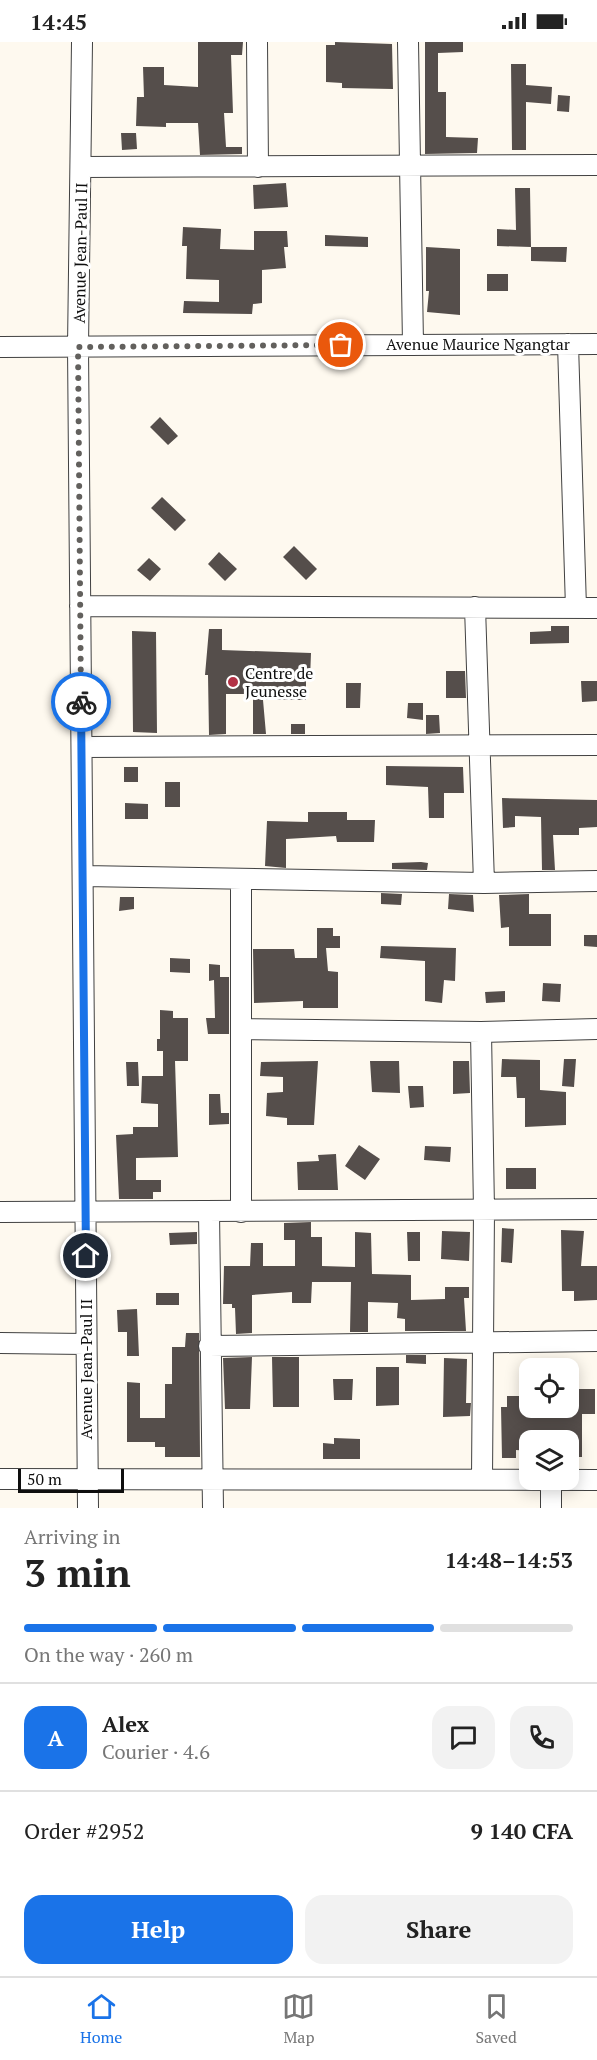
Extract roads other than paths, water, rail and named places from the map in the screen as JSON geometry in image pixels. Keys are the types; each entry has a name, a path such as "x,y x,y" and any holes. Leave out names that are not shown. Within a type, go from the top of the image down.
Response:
{"street":[{"name":"Avenue Jean-Paul II","path":"82,42 78,347 88,1508"},
{"path":"257,42 258,167"},
{"path":"408,42 413,344"},
{"path":"81,167 597,165"},
{"path":"568,344 576,608"},
{"name":"Avenue Maurice Ngangtar","path":"0,347 597,344"},
{"path":"80,606 597,608"},
{"path":"475,607 484,883"},
{"path":"82,747 597,745"},
{"path":"84,876 484,883 597,881"},
{"path":"241,880 241,1212"},
{"path":"241,1029 481,1032 597,1029"},
{"path":"481,1032 484,1210 482,1479"},
{"path":"0,1212 597,1209"},
{"path":"208,1212 213,1508"},
{"path":"209,1346 597,1341"},
{"path":"0,1344 86,1344"},
{"path":"0,1479 519,1480"},
{"path":"579,1480 597,1480"},
{"path":"551,1490 551,1508"}],"place":[{"name":"Centre de Jeunesse","path":"233,682"}]}
